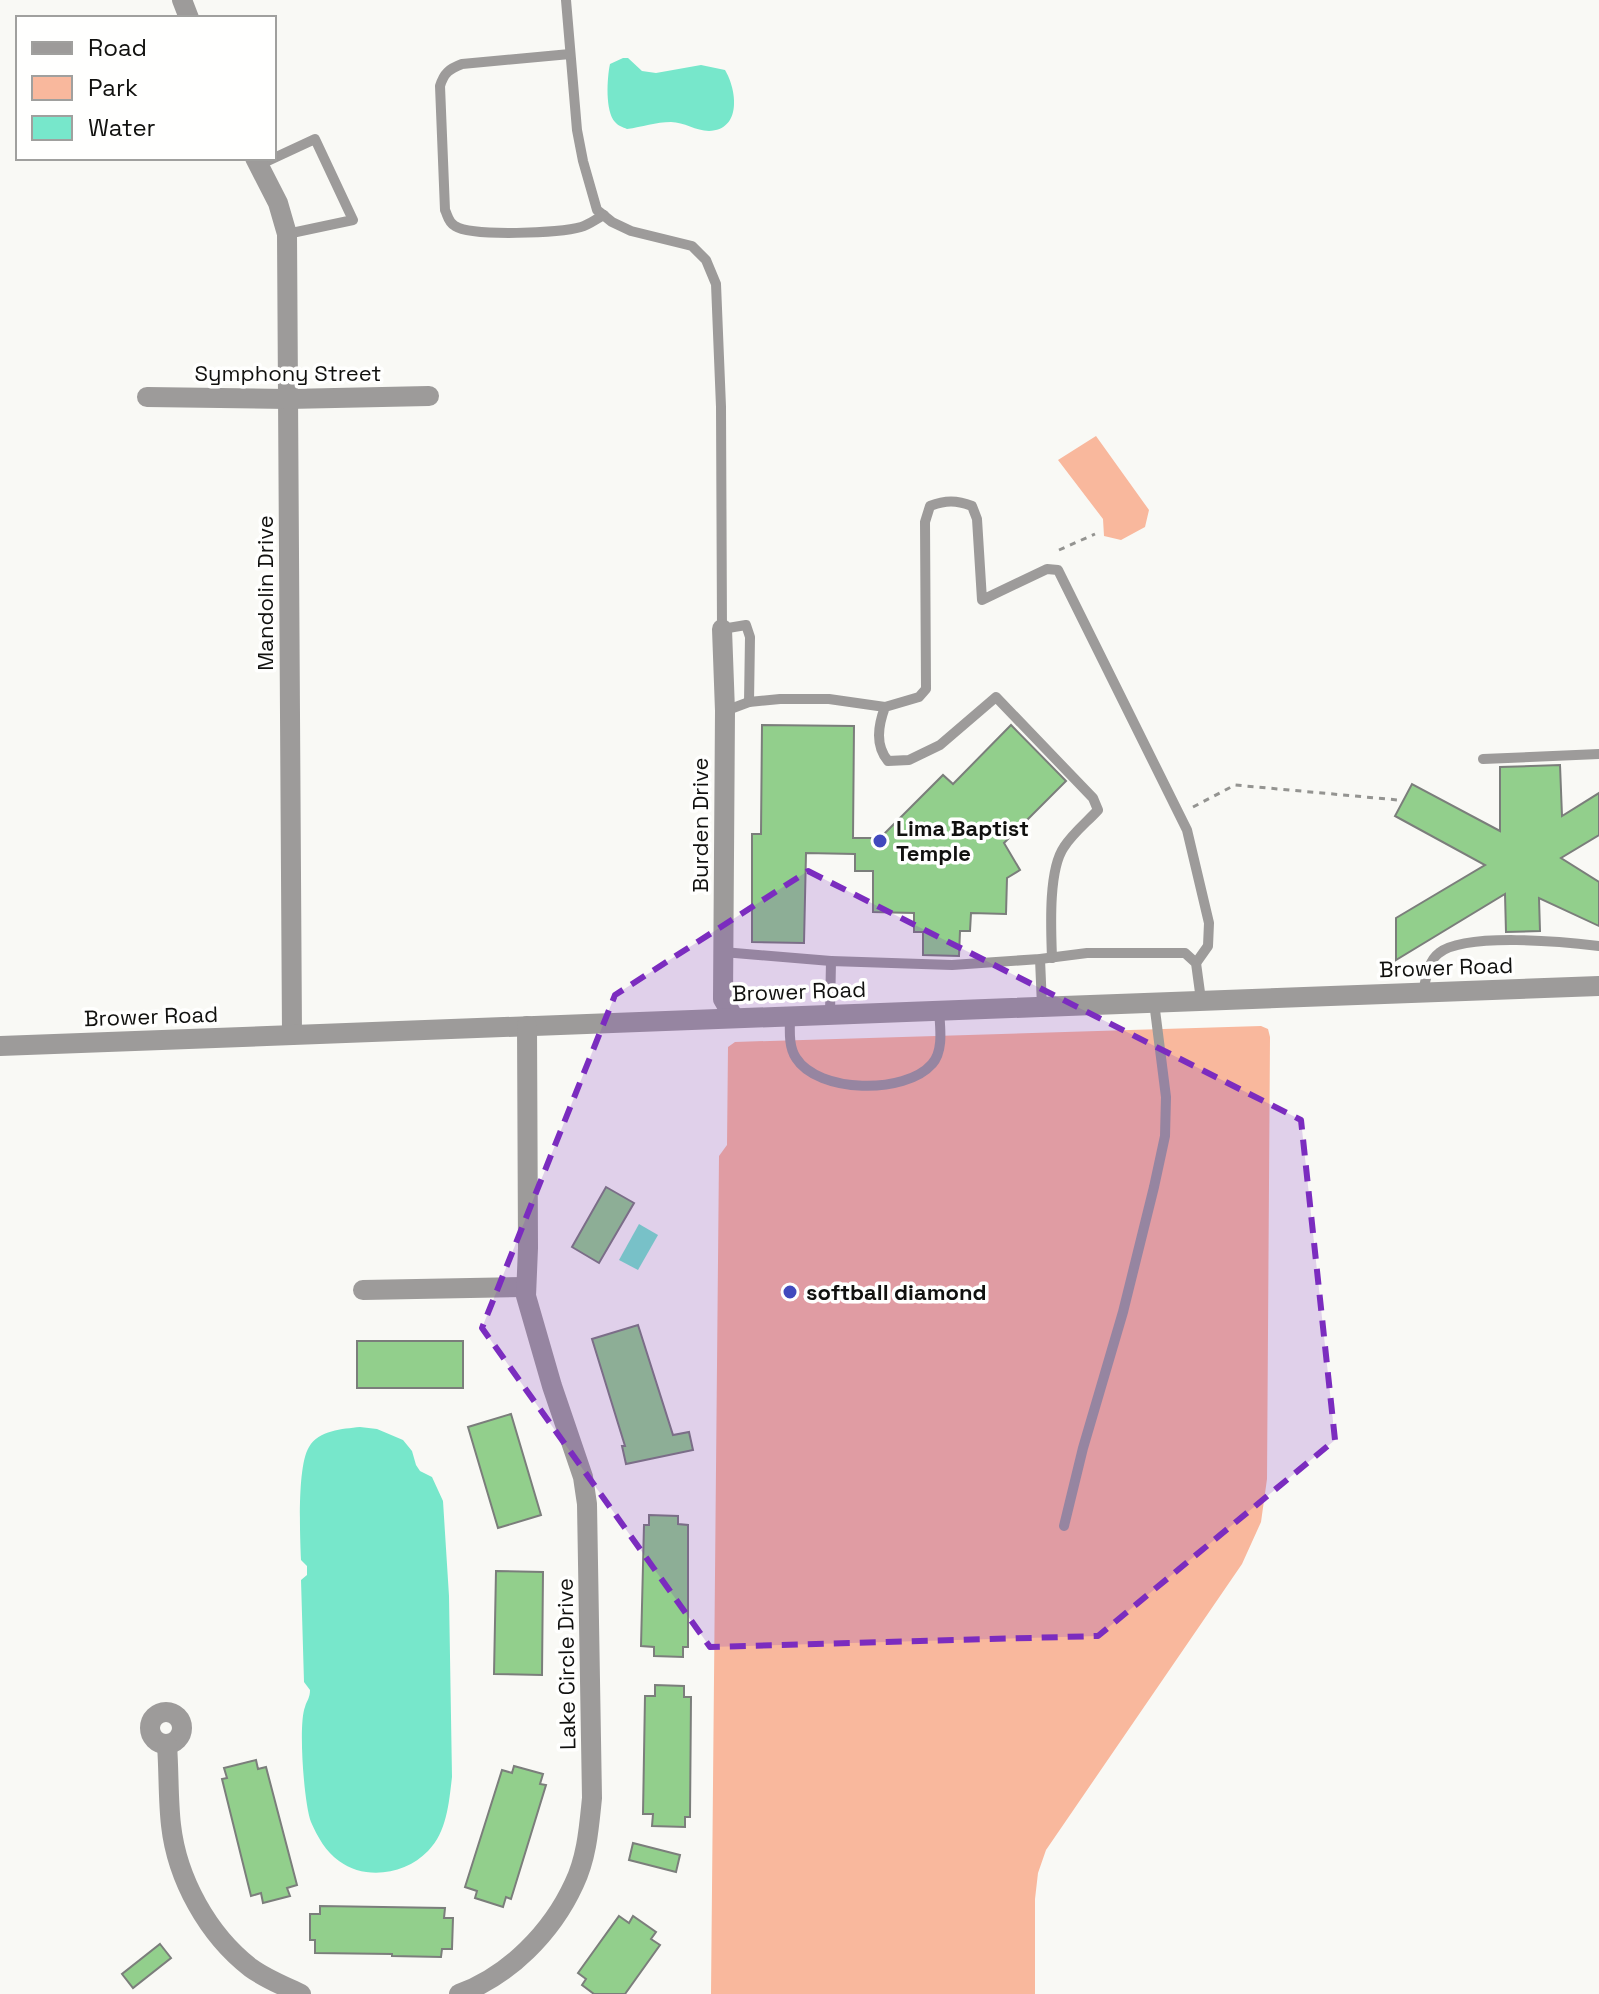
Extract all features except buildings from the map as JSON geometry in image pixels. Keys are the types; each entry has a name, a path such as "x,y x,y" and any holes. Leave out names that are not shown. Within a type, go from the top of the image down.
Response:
{"street":[{"name":"Mandolin Drive","path":"257,162 278,203 287,234 292,1035"},
{"name":"Symphony Street","path":"147,397 288,399 429,396"},
{"name":"Burden Drive","path":"722,629 725,711 723,999 734,1018"},
{"name":"Brower Road","path":"0,1046 1599,986"},
{"name":"Lake Circle Drive","path":"459,1994 492,1978 515,1961 540,1936 561,1907 575,1883 589,1838 592,1798 587,1504 583,1477 552,1386 525,1287 528,1248 527,1026"},
{"path":"363,1290 525,1287"},
{"path":"167,1745 171,1827 178,1859 191,1893 205,1918 232,1950 252,1968 301,1994"}],"lane":[{"path":"566,0 577,130 597,210 631,231 692,246 706,260 716,284 721,407 722,629 746,625 750,637 749,702"},
{"path":"570,54 462,64 451,68 443,76 440,86 445,210 449,222 455,226 486,231 560,231 584,226 604,215"},
{"path":"276,154 315,139 353,220 287,234"},
{"path":"725,711 749,702 780,699 829,699 885,707 919,697 926,689 925,522 930,506 944,500 962,501 972,506 977,519 982,600 1047,569 1058,570 1187,830 1209,923 1208,946 1196,963"},
{"path":"885,707 878,726 881,752 888,761 899,761 909,760 940,745 996,697 1093,798 1098,810 1062,848 1056,869 1042,1006"},
{"path":"1483,759 1599,754"},
{"path":"1423,992 1431,963 1438,953 1451,947 1498,941 1599,946"},
{"path":"723,952 831,961 952,965 1087,953 1185,953 1196,963 1201,1000"},
{"path":"830,1014 831,961"},
{"path":"1064,1526 1126,1298 1165,1136 1166,1097 1154,1002"},
{"path":"790,1016 793,1054 805,1068 834,1082 877,1086 915,1075 932,1064 939,1044 939,1010"}],"path":[{"path":"1059,550 1095,534"},
{"path":"1179,815 1235,785 1398,800"}],"highlighted area":[{"path":"808,871 1301,1120 1335,1440 1098,1636 710,1647 482,1328 615,995"}],"green space":[{"path":"1096,436 1149,510 1145,527 1121,540 1104,536 1103,519 1058,460"},
{"path":"1261,1026 1268,1029 1270,1037 1267,1479 1261,1522 1242,1564 1046,1850 1038,1873 1035,1899 1035,1994 711,1994 719,1156 727,1145 728,1047 735,1042"}],"water":[{"path":"628,58 642,71 656,73 701,65 725,70 734,98 732,117 720,129 709,131 671,122 627,129 619,125 612,117 608,103 608,86 610,64"},
{"path":"639,1224 658,1235 638,1270 619,1260"},
{"path":"360,1427 377,1429 403,1440 412,1451 420,1471 432,1477 443,1501 449,1596 452,1777 446,1816 434,1843 419,1859 397,1870 373,1873 339,1861 319,1838 308,1813 302,1746 303,1716 310,1695 304,1682 301,1580 307,1575 307,1566 301,1560 300,1502 305,1456 313,1441 319,1437 332,1431"}],"place":[{"name":"Lima Baptist Temple","path":"880,841"},
{"name":"softball diamond","path":"790,1292"}]}
